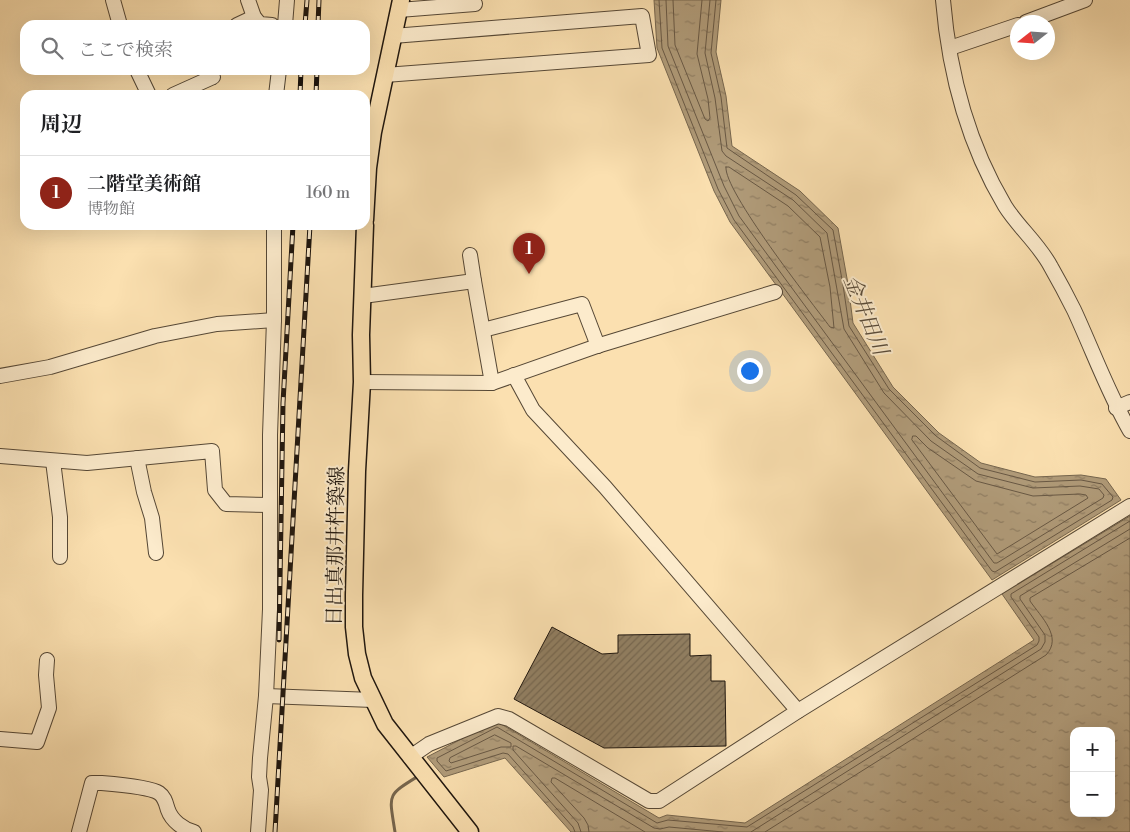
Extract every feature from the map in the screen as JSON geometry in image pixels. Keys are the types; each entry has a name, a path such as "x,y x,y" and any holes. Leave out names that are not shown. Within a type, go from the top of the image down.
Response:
{"main road":[{"path":"370,156 384,75 400,5"},
{"name":"日出真那井杵築線","path":"365,230 361,335 362,382 357,463 354,627 357,654 363,678 385,724 470,832"}],"street":[{"path":"113,0 119,20"},
{"path":"248,0 257,20"},
{"path":"285,20 287,0"},
{"path":"943,0 945,28 962,110 979,156 1006,207 1050,264 1073,308 1116,408 1130,431"},
{"path":"1045,15 1085,0"},
{"path":"400,5 475,4"},
{"path":"384,75 649,55 642,16 393,36"},
{"path":"248,20 254,17"},
{"path":"950,48 1010,28"},
{"path":"139,75 147,90"},
{"path":"277,90 278,75"},
{"path":"184,90 213,77"},
{"path":"258,832 261,790 259,777 260,758 266,696 270,609 270,435 274,320 274,230"},
{"path":"470,255 492,383"},
{"path":"363,296 474,281"},
{"path":"362,382 492,383 598,346 775,292"},
{"path":"483,330 582,304 598,346"},
{"path":"0,376 50,367 155,336 218,324 274,320"},
{"path":"514,375 532,410 604,487 798,711"},
{"path":"1116,408 1130,402"},
{"path":"0,456 87,463 212,451 216,490 221,507 270,504"},
{"path":"137,458 152,518 156,553"},
{"path":"53,461 60,517 60,557"},
{"path":"410,757 429,744 498,716 509,719 649,801 659,801 798,711 1130,506"},
{"path":"0,739 38,742 49,708 46,675 47,660"},
{"path":"266,696 373,700"},
{"path":"79,832 92,783 101,783 158,792 177,823 185,830 194,832"}],"water":[{"path":"654,0 721,0 716,52 726,96 732,146 800,191 838,228 853,323 893,387 939,433 981,463 1035,477 1081,475 1106,479 1121,500 992,580 730,222 714,191 657,48"},
{"path":"1130,516 1130,832 571,832 505,758 444,777 427,757 496,721 659,818 667,815 745,823 1034,640 1002,594"}],"building":[{"path":"552,627 602,654 618,653 618,635 690,634 690,656 711,655 711,681 725,681 726,746 604,748 514,699"}],"waterway":[{"path":"395,832 392,797 401,787 420,775"}],"railway":[{"path":"305,20 307,0"},
{"path":"318,20 319,0"},
{"path":"300,90 301,75"},
{"path":"316,90 317,75"},
{"path":"279,640 283,403 293,230"},
{"path":"275,832 310,230"}],"place":[{"name":"二階堂美術館","path":"529,274"}],"water label":[{"name":"金井田川","path":"866,315"}]}
